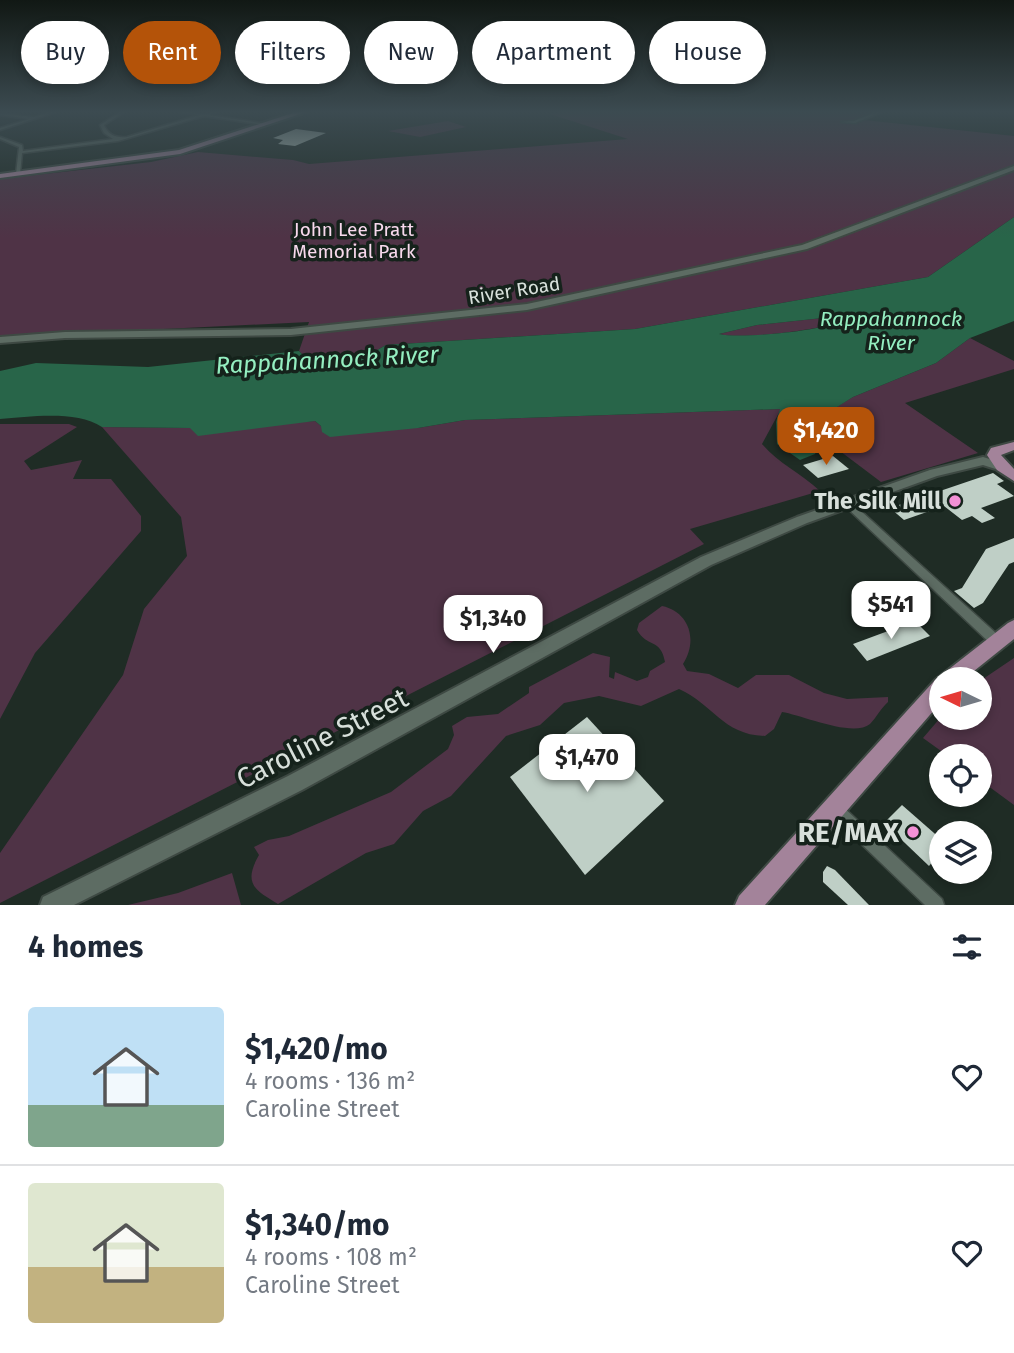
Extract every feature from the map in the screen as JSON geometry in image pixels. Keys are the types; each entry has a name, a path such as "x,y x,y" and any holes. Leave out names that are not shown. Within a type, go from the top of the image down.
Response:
{"main road":[{"path":"0,176 171,153"},
{"name":"Caroline Street","path":"996,451 1014,446"},
{"path":"996,451 994,456 1008,471"},
{"path":"963,667 1014,628"},
{"path":"748,905 929,700"}],"street":[{"path":"18,174 23,153"},
{"name":"River Road","path":"0,341 65,335 291,332 527,307 804,247 1014,168"},
{"name":"Caroline Street","path":"51,905 431,712 663,583 780,529 996,451"},
{"name":"Caroline Street","path":"961,465 988,461 1008,471"},
{"path":"848,504 995,640"},
{"path":"833,807 936,905"}],"green space":[{"name":"John Lee Pratt Memorial Park","path":"192,153 293,160 309,164 446,153 1014,153 1014,217 928,277 635,329 386,345 372,353 309,361 299,351 309,322 0,337 0,179 151,162"},
{"path":"832,317 842,321 817,328 780,333 744,336 719,334 757,325"},
{"path":"970,338 1014,361 1014,369 905,403 978,453 881,482 824,439 833,409 853,397 936,363"},
{"path":"781,409 762,444 820,491 690,529 704,544 0,903 0,853 123,675 144,609 187,556 181,517 102,427 190,428 315,421 321,426 418,428 465,420"},
{"path":"0,424 69,424 77,427 24,461 31,470 82,460 73,479 111,479 141,516 141,531 35,653 0,719"},
{"path":"662,606 679,614 689,629 690,646 683,664 687,671 709,674 738,688 756,675 789,675 824,693 847,699 888,697 888,702 870,724 862,728 840,727 782,712 774,729 765,736 728,725 691,695 679,689 641,706 599,696 564,703 540,725 506,736 451,796 423,811 394,844 366,853 278,904 257,890 252,872 259,855 254,847 268,840 289,836 391,792 448,749 454,735 452,726 467,717 498,714 529,693 529,687 593,653 610,657 609,677 614,679 615,672 637,681 648,677 650,671 665,662 660,649 637,630 639,623"},
{"path":"1014,658 1014,805 992,789 992,744 931,744 923,738 930,730 992,730 992,673"},
{"path":"232,873 241,905 128,905 178,893"}],"water":[{"name":"Rappahannock River","path":"1014,217 1014,321 970,338 936,363 853,397 834,409 815,454 800,460 777,444 776,422 780,409 465,420 330,437 322,432 321,426 315,421 198,436 190,428 102,427 66,416 0,419 0,371 36,363 148,367 299,351 309,361 372,353 386,345 635,329 928,277","holes":["832,317 842,321 781,333 719,334 757,325"]}],"building":[{"path":"833,456 849,469 818,478 803,465"},
{"name":"The Silk Mill","path":"993,473 1004,481 997,484 1014,496 981,508 995,518 982,523 972,516 962,520 944,506 904,520 890,508"},
{"path":"1014,538 1014,562 1009,564 983,603 974,608 954,591 962,588 986,549"},
{"path":"915,621 930,636 867,661 853,644"},
{"path":"587,717 664,801 585,875 510,777"},
{"name":"RE/MAX","path":"902,805 929,829 929,866 884,823"},
{"path":"827,866 835,870 869,905 848,905 823,882 823,872"}],"place":[{"name":"The Silk Mill","path":"955,501"},
{"name":"RE/MAX","path":"913,832"}]}
